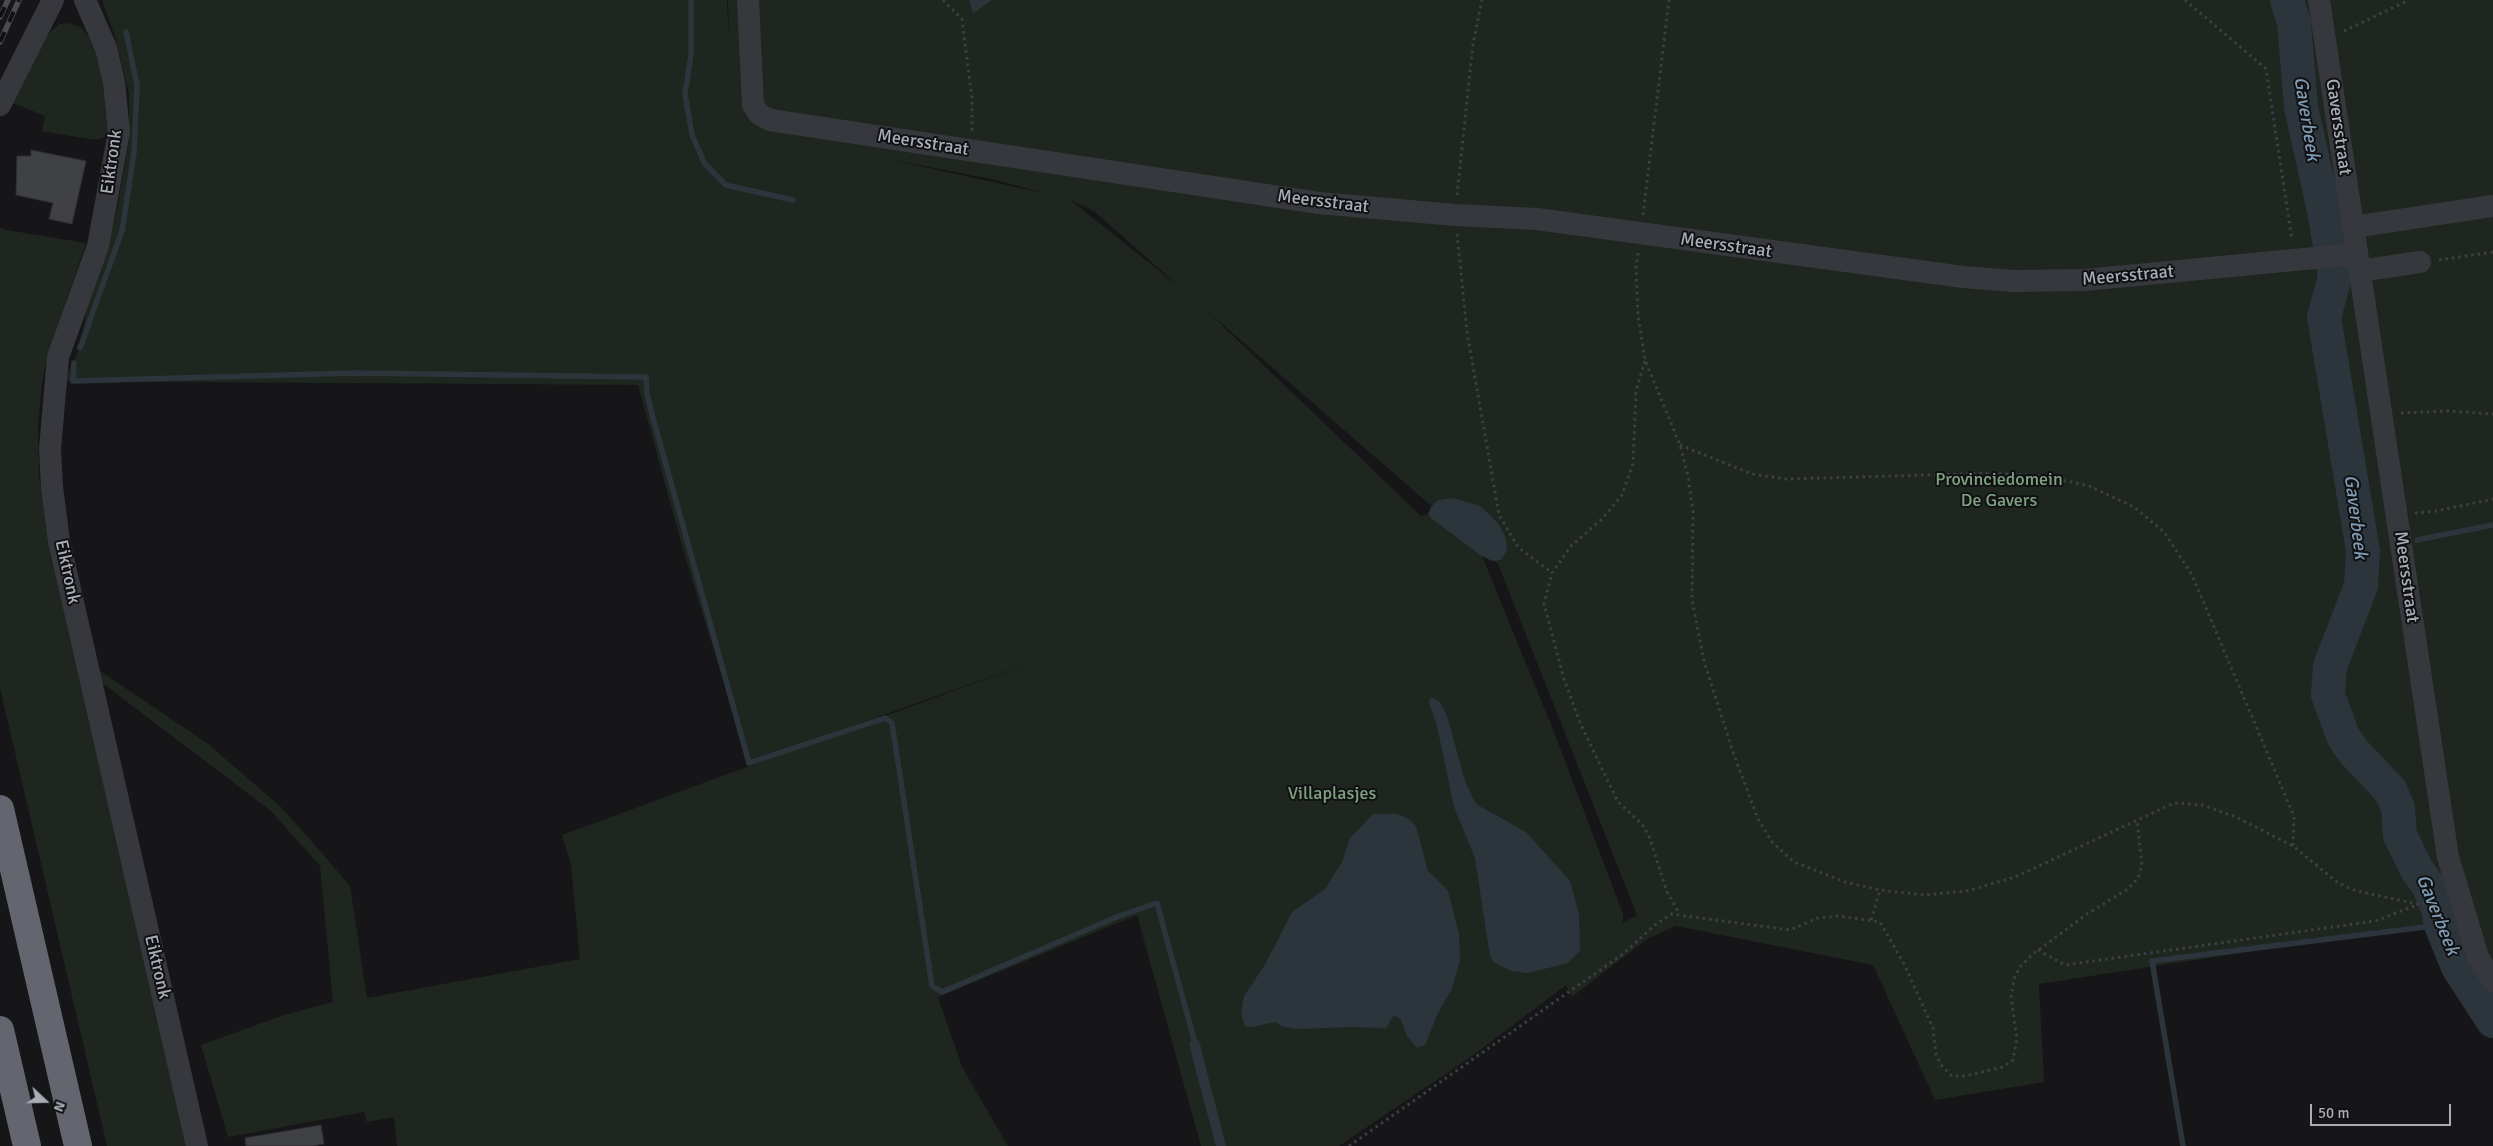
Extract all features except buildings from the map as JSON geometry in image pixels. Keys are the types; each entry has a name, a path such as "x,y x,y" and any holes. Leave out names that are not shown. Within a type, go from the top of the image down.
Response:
{"highway":[{"path":"0,809 78,1146"},
{"path":"0,1030 27,1146"}],"street":[{"path":"0,105 53,0"},
{"name":"Eiktronk","path":"85,0 106,48 114,82 119,132 98,246 58,357 50,449 52,487 60,541 72,596 168,1010 197,1146"},
{"name":"Meersstraat","path":"748,0 753,105 758,114 770,120 1319,203 1454,215 1537,219 1857,264 2014,281 2085,280 2295,260 2346,259 2380,414 2448,857 2478,957 2493,981"},
{"name":"Gaversstraat","path":"2319,0 2353,227 2346,259"},
{"path":"2353,227 2493,206"},
{"path":"2346,259 2420,262"}],"path":[{"path":"943,0 962,19 972,99 972,150"},
{"path":"1482,0 1473,44 1454,215 1467,332 1499,515 1518,547 1552,574"},
{"path":"1669,0 1636,268 1638,315 1645,360 1680,445 1688,476 1693,512 1692,600 1704,661 1734,755 1758,819 1772,842 1794,862 1845,882 1880,890 1925,894 1967,891 2015,877 2174,803 2202,805 2236,816 2293,846 2338,883 2357,891 2417,904"},
{"path":"2185,0 2266,69 2295,260"},
{"path":"2325,40 2409,0"},
{"path":"2420,262 2493,252"},
{"path":"1645,360 1636,392 1634,464 1622,495 1602,519 1571,546 1552,574 1544,604 1564,679 1581,725 1618,802 1642,824 1649,836 1668,892 1679,913"},
{"path":"2380,414 2448,411 2493,414"},
{"path":"1680,445 1752,474 1786,479 1995,474 2043,476 2089,486 2134,507 2164,532 2192,575 2294,816 2293,846"},
{"path":"2396,511 2417,513 2436,511 2493,499"},
{"path":"1349,1146 1616,959 1659,922 1671,914 1679,913 1790,930 1818,918 1838,916 1880,922 1904,964 1932,1028 1936,1054 1952,1076 1988,1072 2003,1067 2013,1060 2017,1039 2011,997 2014,979 2020,967 2038,950 2087,914 2128,889 2138,878 2142,864 2137,820"},
{"path":"1871,920 1880,890"},
{"path":"2038,950 2065,965 2376,921 2417,904 2445,900"}],"green space":[{"path":"102,0 727,0 729,41 728,0 2493,0 2493,965 2484,979 2493,992 2493,1018 2471,981 2447,931 2444,919 2429,924 2039,984 2044,1082 1935,1100 1873,965 1676,926 1647,939 1572,997 1566,985 1472,1056 1339,1146 1201,1146 1137,915 938,997 962,1067 1008,1146 397,1146 394,1117 367,1122 364,1112 228,1137 201,1045 284,1015 333,1002 320,866 271,811 97,679 94,667 207,743 281,807 350,886 367,998 580,959 571,865 562,835 1043,658 749,763 686,560 638,385 63,381 80,348 88,301 115,219 129,142 129,94 115,37","holes":["878,157 996,180 1048,194","1070,200 1094,211 1182,289","1206,310 1498,564 1637,915 1623,923 1623,914 1554,732 1482,556 1428,514 1421,516"]},
{"path":"69,23 82,28 95,46 108,102 108,136 95,140 42,131 45,116 13,103 46,35 60,24"},
{"path":"0,227 7,230 86,243 48,354 42,382 38,426 39,476 66,621 187,1146 107,1146 0,688"}],"shaded area":[{"path":"969,0 992,0 973,13"},
{"path":"1453,498 1480,506 1498,523 1505,536 1507,550 1501,560 1492,561 1480,555 1428,514 1431,507 1438,500"},
{"path":"1431,697 1440,702 1447,716 1465,781 1476,804 1526,832 1570,881 1579,914 1580,951 1568,963 1528,973 1511,971 1495,963 1490,957 1475,858 1454,807 1437,726 1429,703"},
{"path":"1373,814 1397,814 1409,819 1416,826 1428,871 1448,891 1459,934 1460,960 1452,989 1438,1013 1425,1045 1417,1048 1407,1036 1401,1020 1394,1015 1386,1028 1297,1029 1284,1027 1275,1022 1252,1027 1245,1026 1241,1014 1244,996 1266,963 1292,912 1325,889 1342,862 1350,838"},
{"path":"1199,1040 1226,1146 1216,1146 1194,1064 1189,1042"}],"waterway":[{"path":"691,0 691,55 685,94 692,135 705,164 726,185 793,200"},
{"name":"Gaverbeek","path":"2287,0 2294,23 2301,107 2325,215 2335,277 2324,317 2363,551 2361,586 2330,666 2328,695 2343,736 2353,751 2390,790 2398,808 2400,835 2417,870 2428,885 2438,909 2441,925 2458,967 2493,1021"},
{"path":"80,348 122,231 134,153 137,85 126,32"},
{"path":"74,363 73,381 355,373 646,377 647,394 653,418 749,763 885,718 892,723 932,986 942,992 1119,916 1157,903 1196,1047"},
{"path":"2417,540 2493,525"},
{"path":"2363,551 2373,548"},
{"path":"2183,1146 2152,961 2441,925"}],"railway":[{"path":"0,17 8,0"},
{"path":"0,42 19,0"}],"park label":[{"name":"Provinciedomein De Gavers","path":"1999,490"},
{"name":"Villaplasjes","path":"1332,794"}]}
